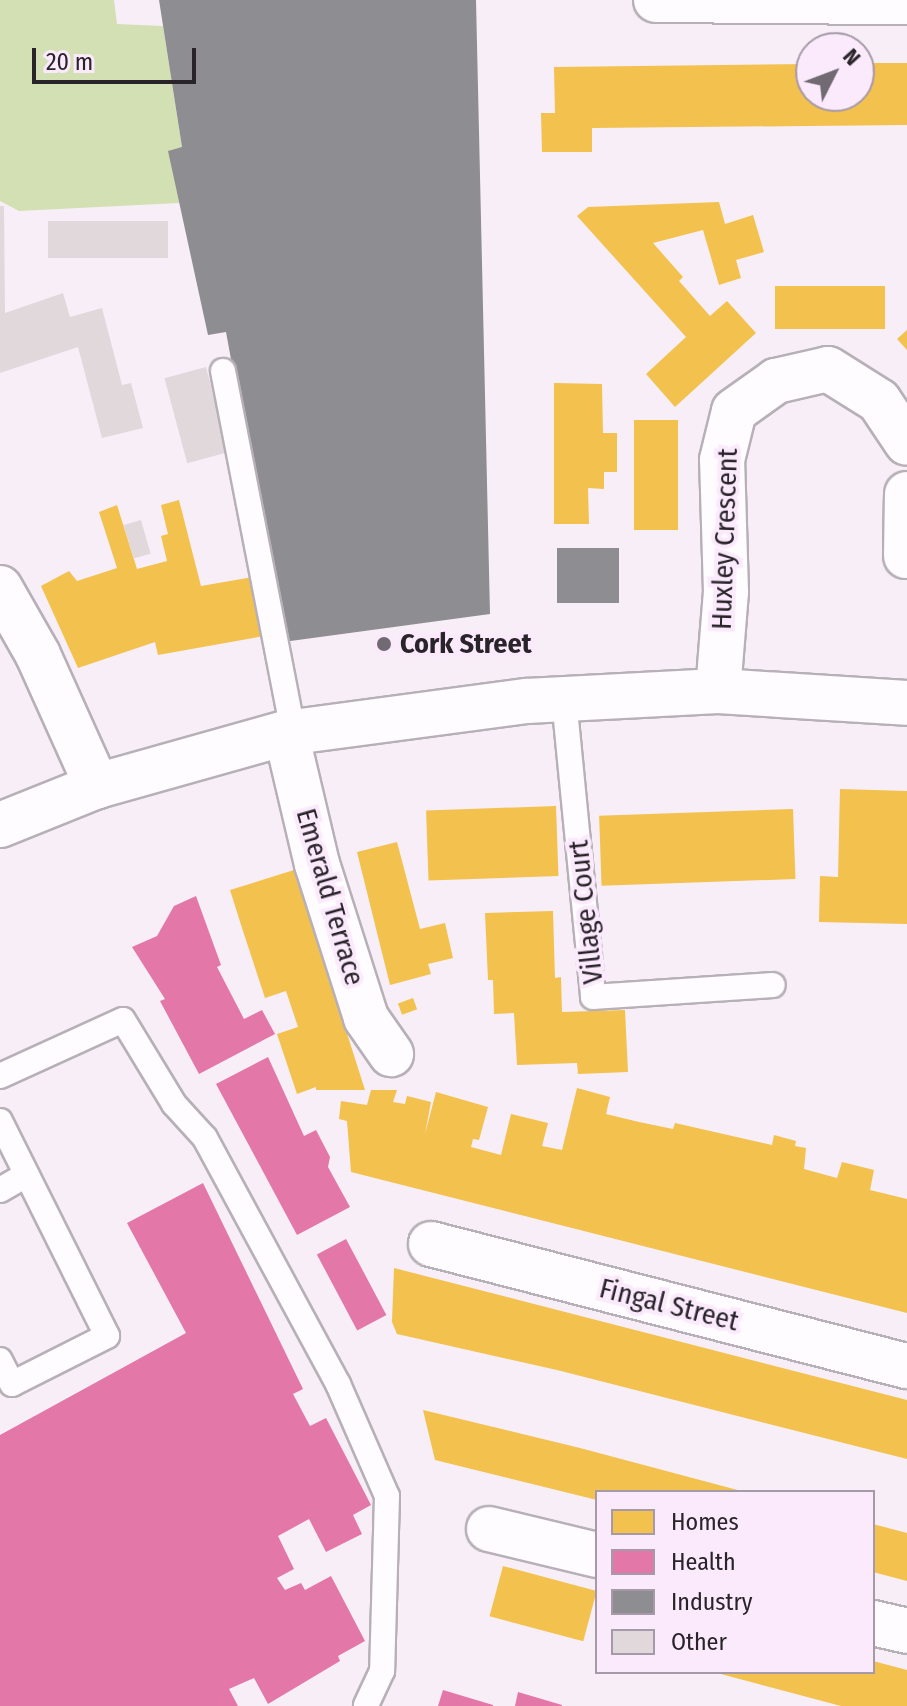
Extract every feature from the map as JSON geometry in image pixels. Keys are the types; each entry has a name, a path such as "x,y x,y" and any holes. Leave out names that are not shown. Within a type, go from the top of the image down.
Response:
{"street":[{"path":"656,0 680,3 907,2"},
{"name":"Huxley Crescent","path":"718,691 726,592 722,460 734,411 776,381 828,369 879,401 907,443"},
{"path":"906,556 907,494"},
{"path":"0,588 38,655 97,786"},
{"path":"0,825 97,786 290,733 564,699 718,691 907,703"},
{"name":"Emerald Terrace","path":"290,733 317,864 366,1018 391,1054"},
{"name":"Fingal Street","path":"431,1244 907,1366"},
{"path":"489,1529 595,1555"},
{"path":"875,1623 907,1631"}],"lane":[{"path":"223,371 290,733"},
{"name":"Village Court","path":"564,699 593,997 773,985"},
{"path":"0,1076 123,1020 174,1104 205,1138 338,1384 387,1496 382,1671 366,1706"},
{"path":"0,1121 107,1336 12,1384 0,1360"},
{"path":"0,1190 26,1175"}],"green space":[{"path":"0,0 114,0 117,24 163,26 182,147 179,203 19,211 0,201"}],"building: Homes":[{"path":"875,63 907,63 907,125 592,128 592,152 542,152 541,113 555,113 554,67 795,64 795,112 875,112"},
{"path":"719,202 725,224 753,215 764,252 736,260 741,278 719,285 703,230 653,243 683,277 679,281 710,316 727,301 756,333 675,407 646,374 686,337 577,216 588,207"},
{"path":"775,286 885,286 885,329 775,329"},
{"path":"907,330 907,350 897,339"},
{"path":"554,383 602,384 603,433 617,433 617,472 604,472 604,489 588,488 589,524 554,524"},
{"path":"634,420 678,420 678,530 634,530"},
{"path":"179,500 201,586 253,577 264,636 158,655 155,642 78,668 41,586 69,571 77,581 117,568 99,512 117,505 137,569 167,561 161,536 168,534 161,505"},
{"path":"840,789 907,791 907,924 819,922 820,876 838,877"},
{"path":"556,806 558,876 429,880 426,811"},
{"path":"793,809 795,879 602,886 599,816"},
{"path":"397,842 420,929 445,923 453,958 428,964 431,974 390,985 357,852"},
{"path":"294,870 365,1090 316,1090 316,1087 297,1094 277,1034 298,1027 286,991 265,998 242,928 230,890"},
{"path":"553,911 555,978 561,977 562,1012 625,1010 628,1072 578,1074 577,1063 517,1065 514,1013 494,1014 493,980 488,980 485,913"},
{"path":"413,998 417,1009 402,1015 398,1003"},
{"path":"577,1088 610,1097 606,1114 639,1122 673,1129 675,1123 772,1145 774,1135 796,1141 795,1146 806,1148 804,1169 837,1178 842,1162 874,1170 870,1190 907,1199 907,1313 351,1172 347,1121 339,1119 341,1101 367,1105 371,1090 397,1090 393,1102 405,1104 407,1096 431,1102 425,1134 436,1092 488,1107 479,1140 473,1139 471,1147 501,1155 511,1114 548,1123 542,1146 562,1150"},
{"path":"394,1268 907,1400 907,1459 557,1370 397,1334 392,1322"},
{"path":"423,1410 738,1490 595,1490 595,1500 435,1460"},
{"path":"875,1525 907,1533 907,1581 875,1573"},
{"path":"503,1566 595,1591 583,1641 490,1616"},
{"path":"875,1662 907,1670 907,1706 841,1706 721,1674 875,1674"}],"building: Health":[{"path":"196,896 221,965 217,967 244,1019 262,1010 275,1034 199,1074 160,1001 165,999 132,947 157,936 174,906"},
{"path":"268,1057 304,1136 316,1130 330,1157 328,1167 350,1207 297,1235 216,1084"},
{"path":"203,1183 303,1389 293,1394 310,1426 326,1418 371,1505 353,1515 362,1534 326,1552 309,1519 278,1536 294,1569 277,1578 285,1590 301,1583 305,1590 331,1576 365,1641 338,1656 340,1661 268,1704 254,1678 229,1689 238,1706 0,1706 0,1435 186,1333 127,1223"},
{"path":"346,1239 386,1315 357,1330 317,1254"},
{"path":"443,1690 493,1705 493,1706 438,1706"},
{"path":"518,1692 562,1705 562,1706 515,1706"}],"building: Industry":[{"path":"159,0 476,0 490,614 283,642 226,332 208,335 168,151 182,147"},
{"path":"557,548 619,548 619,603 557,603"}],"building: Other":[{"path":"0,206 4,206 5,313 63,293 70,317 102,308 122,385 131,383 143,428 102,438 78,347 0,373"},
{"path":"48,221 168,221 168,258 48,258"},
{"path":"206,367 229,452 187,463 164,378"},
{"path":"141,520 151,554 133,559 124,525"}],"place":[{"name":"Cork Street","path":"384,644"}]}
